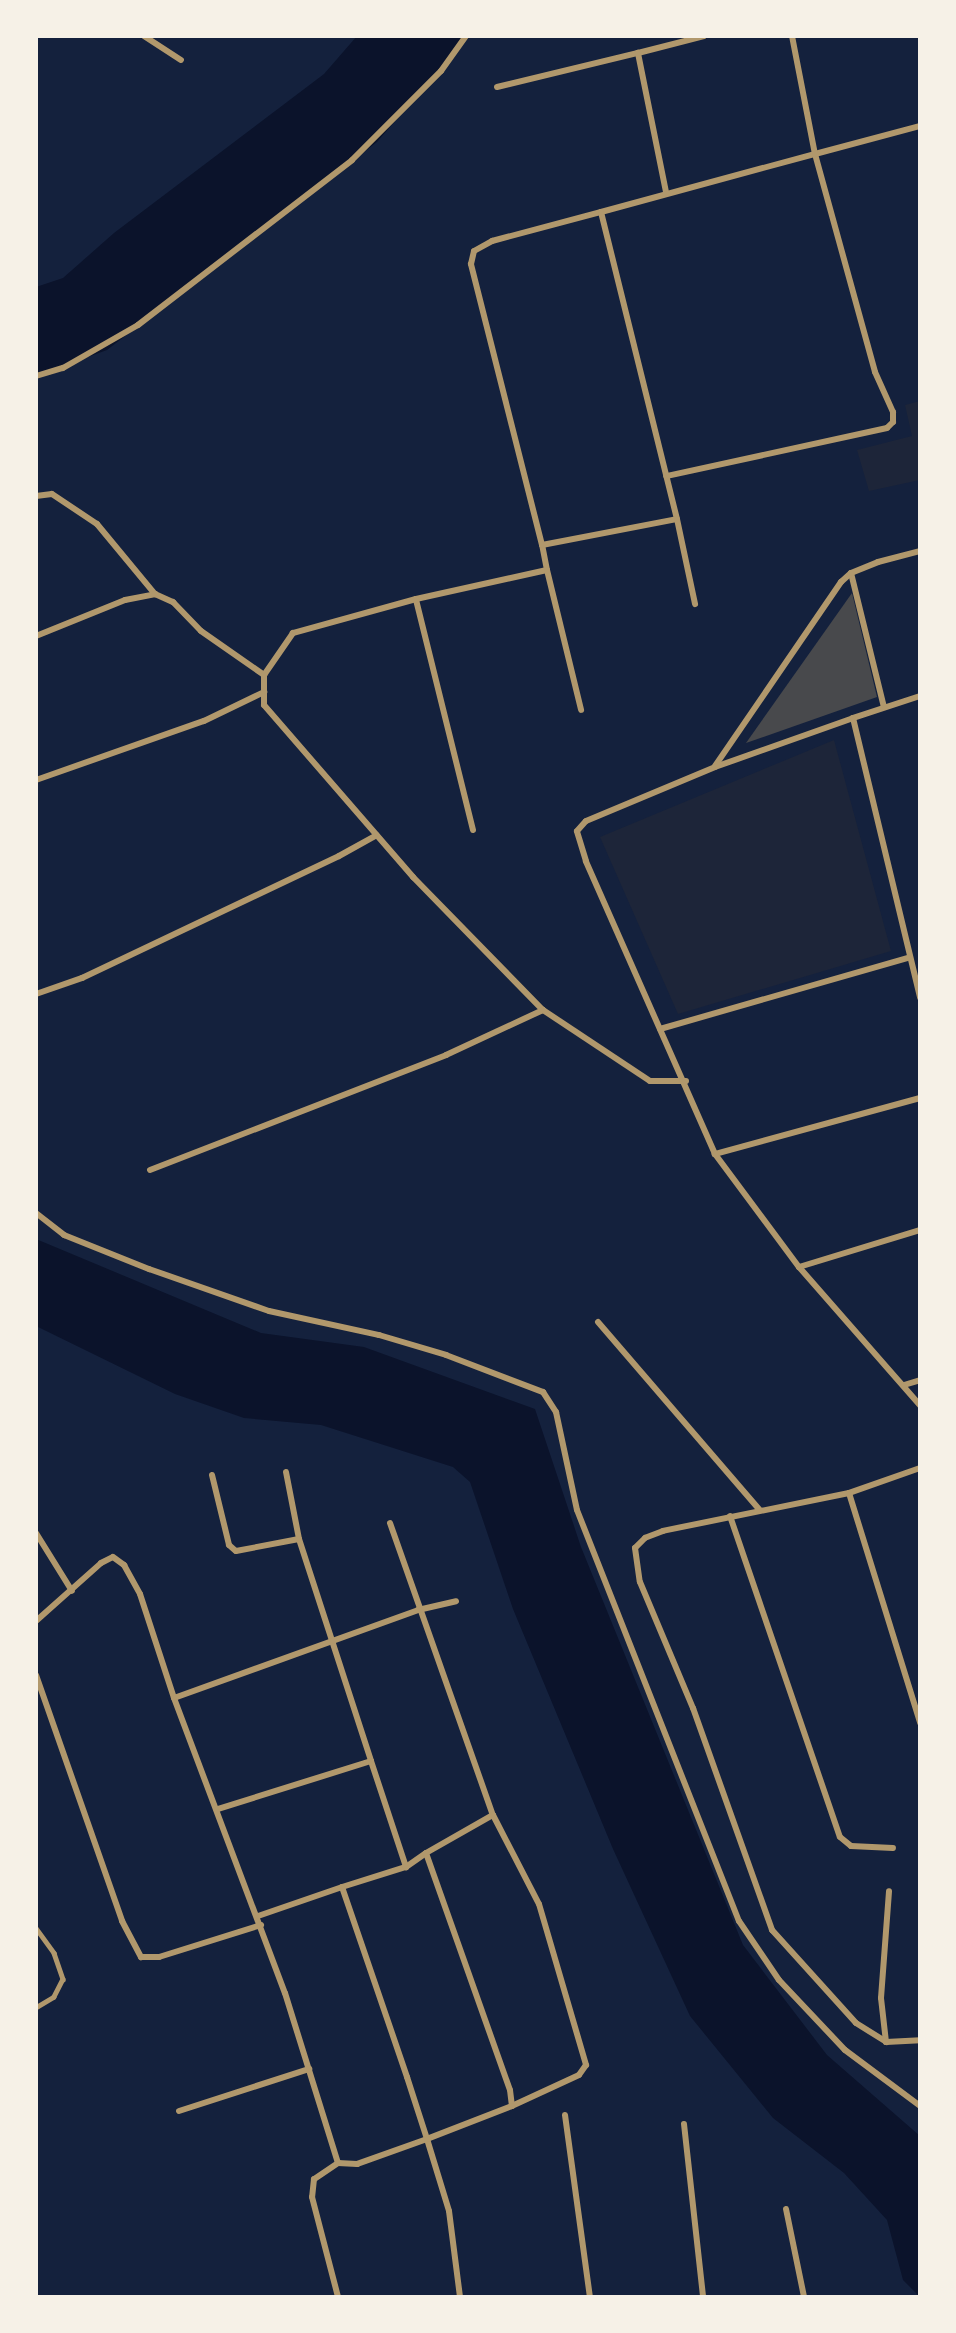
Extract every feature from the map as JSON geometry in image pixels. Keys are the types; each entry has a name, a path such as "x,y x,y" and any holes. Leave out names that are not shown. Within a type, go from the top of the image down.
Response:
{"street":[{"path":"144,36 181,60"},
{"path":"36,376 63,368 138,325 351,160 441,71 466,36"},
{"path":"497,87 704,36"},
{"path":"666,476 887,428 893,422 893,412 875,372 815,154 792,36"},
{"path":"638,53 666,192"},
{"path":"581,710 471,264 474,251 492,241 666,192 920,126"},
{"path":"601,212 677,519 695,604"},
{"path":"36,496 52,494 97,524 155,594 173,602 201,630 264,675"},
{"path":"542,545 677,519"},
{"path":"715,767 851,573 920,552"},
{"path":"547,570 416,599 293,633 264,675 264,705 376,835 543,1010 650,1081 686,1081"},
{"path":"851,573 884,707"},
{"path":"36,636 124,600 155,594"},
{"path":"416,599 472,830"},
{"path":"36,780 204,721 264,692"},
{"path":"920,696 715,767 586,821 577,831 586,861 660,1029 686,1081 715,1154 799,1267 920,1405"},
{"path":"853,718 893,879 908,958 920,998"},
{"path":"36,994 82,978 339,856 376,835"},
{"path":"660,1029 908,958"},
{"path":"150,1170 446,1055 543,1010"},
{"path":"715,1154 920,1098"},
{"path":"36,1213 64,1235 171,1277 269,1311 379,1335 446,1355 543,1392 556,1412 577,1510 739,1921 779,1980 845,2050 920,2106"},
{"path":"799,1267 920,1230"},
{"path":"598,1322 759,1509"},
{"path":"904,1385 920,1380"},
{"path":"920,1468 849,1493 759,1509 645,1538 635,1548 640,1582 693,1708 772,1930 856,2023 886,2042 920,2040"},
{"path":"286,1472 299,1539 406,1867"},
{"path":"212,1475 229,1545 236,1551 299,1539"},
{"path":"849,1493 920,1723"},
{"path":"730,1516 836,1827 844,1842 851,1846 893,1848"},
{"path":"338,2297 312,2197 314,2179 338,2163 357,2164 512,2106 579,2075 586,2058 539,1904 493,1815 418,1610 390,1523"},
{"path":"36,1533 72,1591"},
{"path":"36,1621 113,1557 124,1565 140,1594 174,1698 258,1916 338,2163"},
{"path":"174,1698 418,1610 456,1601"},
{"path":"36,1675 122,1921 141,1957 159,1957 261,1925"},
{"path":"218,1809 371,1761"},
{"path":"258,1916 406,1867 493,1815"},
{"path":"426,1853 510,2090 512,2106"},
{"path":"342,1887 449,2211 460,2297"},
{"path":"886,2042 881,1998 888,1891"},
{"path":"179,2111 309,2069"},
{"path":"565,2115 590,2297"},
{"path":"684,2124 703,2297"},
{"path":"786,2209 804,2297"}],"lane":[{"path":"36,1928 54,1953 63,1979 54,1997 36,2008"}],"shaded area":[{"path":"357,36 469,36 377,142 107,350 36,376 36,287 63,278 114,233 324,74"},
{"path":"920,401 920,480 869,491 857,450 912,436 905,405"},
{"path":"834,740 891,951 678,1014 600,837"},
{"path":"36,1239 261,1333 364,1347 535,1409 581,1547 743,1945 827,2055 920,2136 920,2297 903,2280 887,2220 844,2173 773,2118 690,2016 613,1849 513,1609 470,1482 453,1467 321,1425 244,1418 175,1394 36,1326"}],"building":[{"path":"852,593 877,697 746,743"}]}
